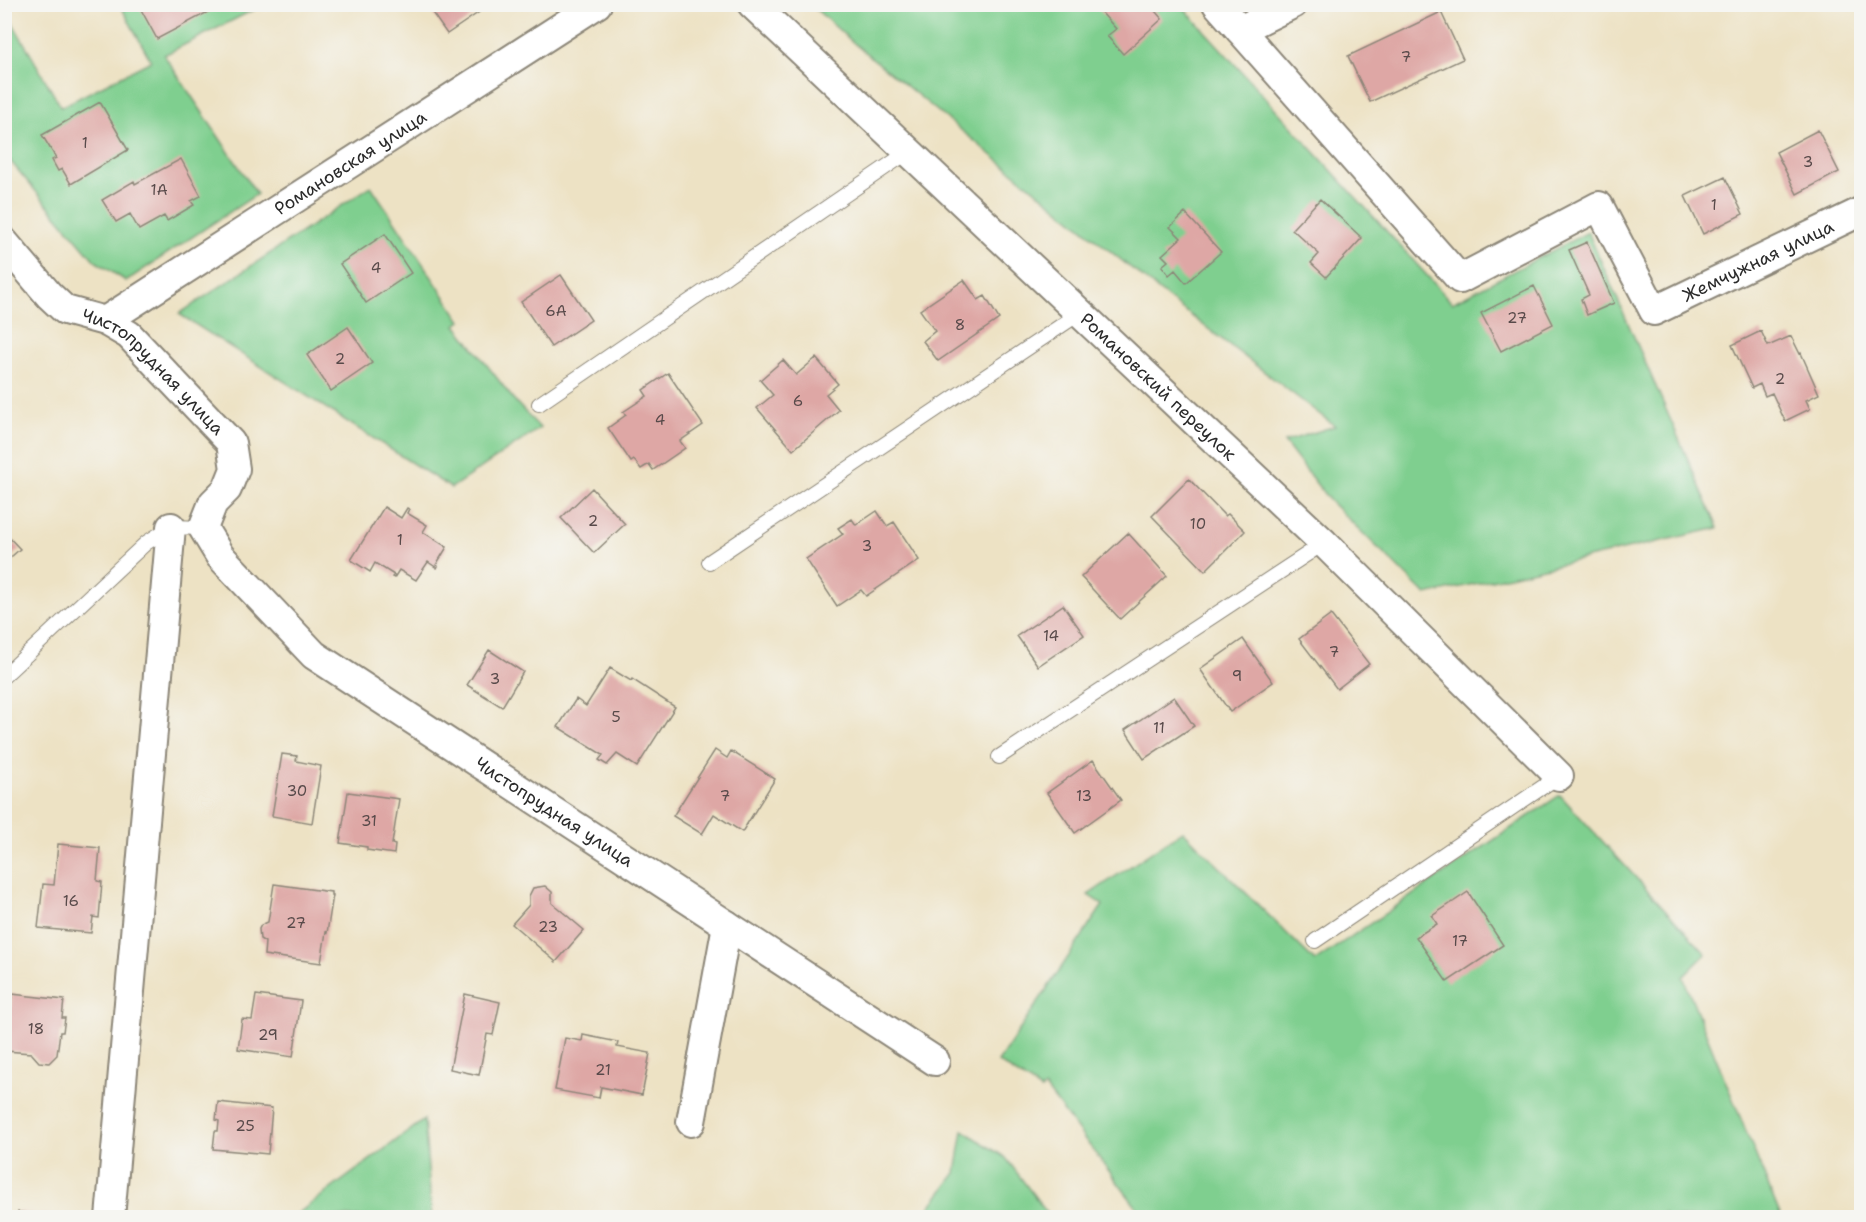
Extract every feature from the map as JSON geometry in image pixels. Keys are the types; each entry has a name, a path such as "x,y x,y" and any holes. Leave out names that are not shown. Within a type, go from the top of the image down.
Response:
{"street":[{"name":"Романовская улица","path":"105,321 597,4"},
{"name":"Романовский переулок","path":"752,4 1324,543 1559,776"},
{"path":"1217,4 1240,30 1293,4"},
{"name":"Жемчужная улица","path":"1240,30 1460,279 1599,206 1654,311 1862,211"},
{"name":"Чистопрудная улица","path":"4,242 49,295 65,310 105,321 129,335 231,443 235,469 226,489 213,503 203,528 220,556 314,655 935,1061"},
{"path":"110,1218 171,527"},
{"path":"691,1122 727,925"}],"lane":[{"path":"539,404 908,152"},
{"path":"709,562 1080,313"},
{"path":"4,676 146,543 171,527 203,528"},
{"path":"999,757 1324,543"},
{"path":"1315,941 1559,776"}],"green space":[{"path":"120,5 263,5 164,55 257,194 126,281 95,261 5,155 4,8 61,107 151,61"},
{"path":"811,5 1181,5 1452,303 1588,232 1718,528 1426,595 1329,500 1284,442 1335,426 1168,298 856,45"},
{"path":"371,186 461,321 456,325 514,400 540,428 451,488 179,314"},
{"path":"1560,795 1706,954 1683,977 1781,1217 1668,1218 1664,1213 1659,1218 1144,1217 1045,1087 1041,1090 998,1062 1103,905 1088,895 1183,831 1315,961"},
{"path":"424,1120 432,1217 293,1217"},
{"path":"963,1130 1006,1158 1050,1217 922,1217 956,1173"}],"building":[{"path":"138,4 207,4 210,11 157,39"},
{"path":"426,4 491,4 447,34"},
{"path":"1094,4 1149,4 1162,19 1123,54 1107,36 1116,29"},
{"path":"1441,12 1463,59 1370,102 1348,56"},
{"path":"100,102 128,150 71,184 62,169 58,171 52,160 56,158 42,135"},
{"path":"1818,130 1839,172 1797,194 1776,152"},
{"path":"181,159 201,196 191,201 194,205 167,221 164,216 139,230 130,214 116,222 102,200 134,181 135,184"},
{"path":"1725,177 1743,214 1703,234 1685,196"},
{"path":"1320,199 1362,238 1326,277 1311,263 1319,254 1292,229"},
{"path":"1185,213 1221,252 1186,283 1175,270 1169,275 1162,266 1168,261 1162,255 1181,238 1170,227"},
{"path":"385,234 411,273 366,303 340,264"},
{"path":"1587,242 1614,303 1587,315 1581,299 1589,295 1569,250"},
{"path":"561,275 591,320 551,347 521,302"},
{"path":"964,280 978,300 985,296 999,319 938,361 923,341 935,331 920,310"},
{"path":"1534,286 1553,324 1501,351 1481,313"},
{"path":"348,327 372,363 331,391 307,355"},
{"path":"1761,331 1768,346 1791,336 1819,394 1806,400 1810,409 1785,421 1772,393 1765,396 1760,384 1752,388 1732,345"},
{"path":"816,358 838,384 826,394 839,410 793,450 757,408 773,395 760,380 783,360 796,375"},
{"path":"668,373 703,425 680,441 685,448 653,470 649,464 641,469 634,460 631,462 608,428 626,415 623,412 647,396 643,390"},
{"path":"1189,479 1225,516 1228,514 1245,531 1205,571 1152,516"},
{"path":"592,488 625,524 594,553 561,518"},
{"path":"384,507 401,518 407,508 409,509 407,513 427,525 423,532 447,547 436,565 437,568 428,562 416,580 399,570 394,578 392,577 394,575 375,563 370,572 351,560"},
{"path":"877,511 887,526 894,522 919,560 866,596 861,590 837,606 806,559 843,534 838,528 852,519 856,525"},
{"path":"4,532 20,549 4,563"},
{"path":"1128,533 1167,576 1120,619 1081,577"},
{"path":"1063,605 1084,635 1038,666 1017,636"},
{"path":"1331,615 1369,664 1337,689 1299,639"},
{"path":"1243,639 1273,682 1230,712 1200,669"},
{"path":"489,650 523,672 502,707 467,685"},
{"path":"610,668 631,681 632,679 675,707 637,767 617,754 607,765 599,760 603,755 558,727 576,699 586,706"},
{"path":"1174,697 1194,726 1144,759 1125,730"},
{"path":"715,750 727,758 731,751 775,779 742,832 714,814 702,834 673,816"},
{"path":"282,754 297,756 296,761 321,766 312,823 272,816"},
{"path":"1093,760 1121,800 1075,833 1047,793"},
{"path":"348,792 399,799 392,844 395,845 394,854 340,843"},
{"path":"58,844 100,848 97,881 102,882 99,918 93,917 91,933 38,928 43,884 54,885"},
{"path":"274,884 331,892 333,895 321,963 264,955 265,942 260,939 259,929 261,925 268,922"},
{"path":"545,886 552,892 552,903 584,930 556,962 512,924 529,905 529,896 533,888"},
{"path":"1468,892 1503,945 1447,982 1416,937 1437,924 1432,916"},
{"path":"12,994 64,1000 63,1032 60,1032 57,1055 49,1063 39,1062 31,1053 6,1051 9,1026 4,1026 4,1012 10,1012"},
{"path":"465,994 500,1002 493,1035 487,1034 479,1075 450,1069"},
{"path":"256,995 301,1001 293,1057 238,1049 242,1019 252,1020"},
{"path":"583,1035 618,1042 617,1047 650,1053 642,1095 601,1087 599,1098 555,1090 565,1038 582,1041"},
{"path":"218,1102 272,1108 268,1154 213,1149 215,1131 218,1131 219,1121 216,1120"},
{"path":"18,1212 55,1216 55,1218 18,1218"}]}
